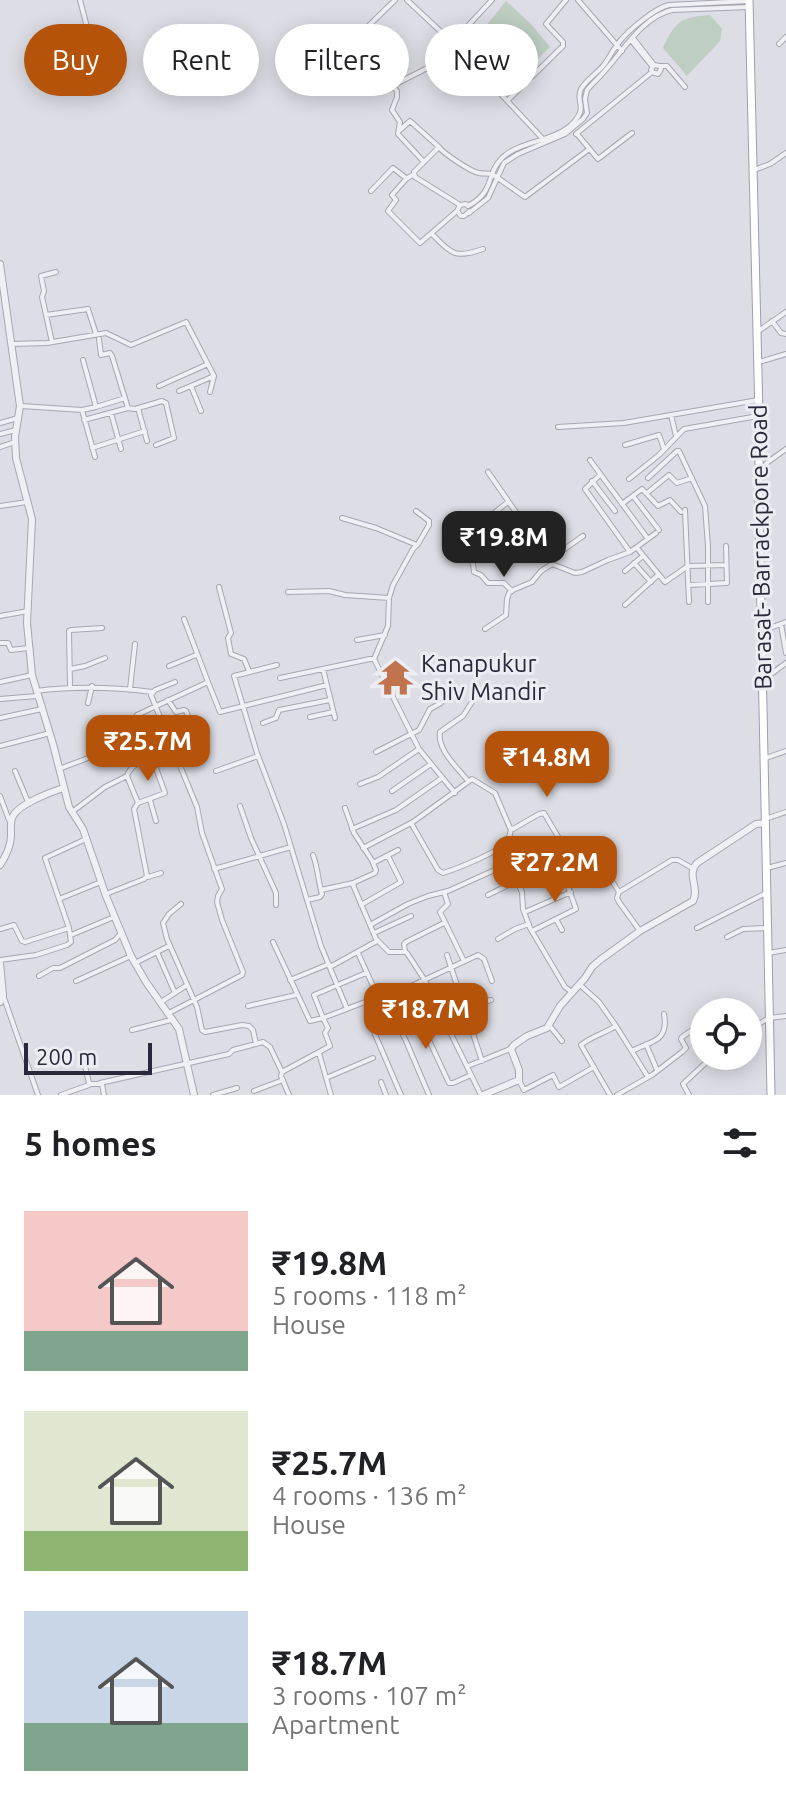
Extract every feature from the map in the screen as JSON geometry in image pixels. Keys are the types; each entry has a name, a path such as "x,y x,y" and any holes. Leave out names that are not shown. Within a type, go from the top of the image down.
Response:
{"main road":[{"name":"Barasat- Barrackpore Road","path":"749,3 771,1095"}],"street":[{"path":"80,0 86,24"},
{"path":"370,24 395,0"},
{"path":"407,0 433,24"},
{"path":"470,24 492,0"},
{"path":"508,100 563,46 563,42 546,24 566,0"},
{"path":"578,0 622,51"},
{"path":"544,141 568,127 578,117 582,109 580,93 622,51 656,10 664,6 749,3"},
{"path":"574,132 587,115 585,95 589,84 617,45 631,37"},
{"path":"631,37 655,68"},
{"path":"779,44 786,37"},
{"path":"414,174 417,179 460,205 468,206 483,196 503,157 525,145 574,132 655,68 667,66 685,87"},
{"path":"396,96 392,110 400,122 399,135 424,162"},
{"path":"504,96 544,141"},
{"path":"398,132 410,121 443,153 476,173 488,172 522,197 527,197 588,150"},
{"path":"574,132 596,158 601,158 632,133"},
{"path":"439,147 392,195 396,199 389,213 418,243 424,242 460,205"},
{"path":"754,170 786,153"},
{"path":"371,191 393,168 407,178"},
{"path":"457,211 464,216 488,198 493,190 494,176"},
{"path":"468,206 469,213"},
{"path":"432,234 453,253 467,254 483,249"},
{"path":"0,264 20,406 15,442 17,466 32,519 28,611 32,675 67,802 81,825 131,956 182,1035 194,1095"},
{"path":"52,342 42,297 41,276 56,272"},
{"path":"46,315 89,310 101,355 110,353 112,356 128,408"},
{"path":"756,333 786,312"},
{"path":"772,321 781,333 786,334"},
{"path":"11,344 109,334 131,345 186,322 214,376 210,392"},
{"path":"757,363 786,354"},
{"path":"83,360 96,407"},
{"path":"159,386 208,364"},
{"path":"179,391 214,376"},
{"path":"191,386 201,411"},
{"path":"20,406 82,410 125,398"},
{"path":"558,427 624,423 758,400"},
{"path":"84,420 162,401 166,403 174,438 156,445"},
{"path":"138,408 147,441"},
{"path":"82,410 95,457"},
{"path":"111,413 121,449"},
{"path":"671,415 676,437"},
{"path":"629,479 685,429 759,416"},
{"path":"0,423 18,418"},
{"path":"0,434 16,430"},
{"path":"92,448 145,431"},
{"path":"625,445 659,435 664,450"},
{"path":"0,447 15,442"},
{"path":"759,471 786,449"},
{"path":"648,478 678,451 705,506 708,602"},
{"path":"590,460 648,539"},
{"path":"488,472 550,562 579,573 630,552 658,532 633,496"},
{"path":"600,475 585,488 630,552"},
{"path":"647,493 669,475 677,483 692,478"},
{"path":"592,481 615,511"},
{"path":"622,504 642,489 658,506 670,500 683,511 689,602"},
{"path":"595,503 612,490"},
{"path":"0,506 27,502"},
{"path":"508,502 494,513 492,530 465,548 474,572 488,583 504,583 512,591"},
{"path":"374,659 390,620 389,598 397,577 430,523 416,511"},
{"path":"515,543 557,516"},
{"path":"342,518 417,545"},
{"path":"485,629 506,615 507,598 512,591 532,582 550,562 583,536"},
{"path":"689,585 727,583 726,546"},
{"path":"637,548 664,582 688,566 726,565"},
{"path":"625,571 643,556"},
{"path":"634,563 651,582"},
{"path":"625,605 658,575"},
{"path":"219,587 231,633 228,637 231,654 244,659 249,671"},
{"path":"288,592 329,591 389,598"},
{"path":"0,616 28,611"},
{"path":"184,619 220,712 327,685"},
{"path":"762,631 784,623 786,653"},
{"path":"70,687 69,631 102,628"},
{"path":"357,640 385,635"},
{"path":"0,643 8,643 11,650 28,648"},
{"path":"130,689 135,644"},
{"path":"169,666 196,655"},
{"path":"70,669 105,658"},
{"path":"280,678 374,659"},
{"path":"374,659 419,749 455,793"},
{"path":"763,680 786,663"},
{"path":"277,665 234,675 306,900 347,1009"},
{"path":"310,717 334,715 323,669"},
{"path":"0,682 32,675"},
{"path":"0,699 70,687 152,692 175,682"},
{"path":"137,715 208,682"},
{"path":"88,703 92,686"},
{"path":"132,1030 171,1016 194,999 243,972 220,911 217,899 222,889 202,833 197,807 152,692"},
{"path":"168,700 176,712 186,711 196,735"},
{"path":"263,723 276,718 279,710 330,700"},
{"path":"468,781 444,750 439,738 440,732 463,716 472,702"},
{"path":"376,752 419,730 430,709 441,703"},
{"path":"0,718 42,709"},
{"path":"0,746 50,733"},
{"path":"150,742 168,736"},
{"path":"59,769 98,754 99,739 116,737"},
{"path":"138,803 127,776 130,769 173,749"},
{"path":"360,784 378,777 419,749"},
{"path":"764,758 786,751"},
{"path":"216,771 258,756"},
{"path":"146,878 134,809 138,803 166,792 152,757"},
{"path":"392,791 431,764"},
{"path":"15,771 28,804"},
{"path":"72,812 105,787 127,776"},
{"path":"352,829 396,810 442,778"},
{"path":"363,848 411,823 468,781 475,780 495,793 511,829"},
{"path":"0,865 9,849 14,813 46,793 63,788"},
{"path":"0,796 11,824"},
{"path":"150,800 156,821"},
{"path":"240,806 276,893 276,905"},
{"path":"321,890 353,883 376,870 352,829 345,808"},
{"path":"692,868 756,824 786,812"},
{"path":"511,829 544,813 581,876 585,879 605,870 619,892"},
{"path":"411,823 441,873 502,846 509,840 511,829"},
{"path":"37,1095 2,998 0,962 36,955 71,942 45,858 86,839"},
{"path":"502,846 522,892 532,931 565,987 573,993"},
{"path":"214,869 291,847"},
{"path":"373,863 398,850"},
{"path":"488,895 567,853"},
{"path":"306,900 321,896 319,870 313,855"},
{"path":"361,905 401,882 388,856"},
{"path":"640,931 619,902 619,892 672,860 692,868"},
{"path":"767,868 786,863"},
{"path":"370,925 408,904 508,864"},
{"path":"468,1066 511,1049 549,1025 560,1006 592,967 640,931 695,898 692,868"},
{"path":"532,931 576,909 562,870"},
{"path":"106,894 161,873"},
{"path":"567,884 581,876"},
{"path":"59,899 101,882"},
{"path":"353,883 378,941 389,952 405,952"},
{"path":"444,892 448,904 440,910 464,961"},
{"path":"525,913 571,892"},
{"path":"697,928 768,892"},
{"path":"181,904 163,921 164,930 194,999 201,1027 205,1032 249,1026 256,1044"},
{"path":"374,933 411,916"},
{"path":"71,935 114,917"},
{"path":"556,919 562,930"},
{"path":"444,923 406,942 405,952 425,980 471,1075 487,1094 519,1080"},
{"path":"498,939 529,924"},
{"path":"0,929 14,925 25,942 69,928"},
{"path":"727,937 743,929 767,928"},
{"path":"39,976 111,942 121,933"},
{"path":"290,980 329,966 378,941"},
{"path":"273,942 311,1022 378,997"},
{"path":"135,963 170,946"},
{"path":"768,953 786,950"},
{"path":"157,952 175,993"},
{"path":"358,953 378,997 396,1020 429,1095"},
{"path":"447,955 482,1061"},
{"path":"383,1004 402,991 480,955 492,981"},
{"path":"76,981 131,956"},
{"path":"282,1072 330,1046 325,1033 328,1029 314,995 366,973"},
{"path":"579,984 599,1002 648,1077"},
{"path":"161,1002 187,985"},
{"path":"402,991 416,1019"},
{"path":"248,1006 296,995"},
{"path":"464,1008 491,1000"},
{"path":"632,1051 653,1043 663,1034 664,1014"},
{"path":"762,1022 786,1016"},
{"path":"371,1025 401,1095"},
{"path":"549,1025 562,1041"},
{"path":"610,1095 581,1045 616,1026"},
{"path":"617,1095 648,1077 685,1049 681,1039 690,1032"},
{"path":"427,1036 449,1083 471,1075"},
{"path":"61,1095 90,1084 229,1054 233,1050 263,1042 268,1044 282,1072 289,1095"},
{"path":"646,1044 657,1070"},
{"path":"511,1049 524,1090 553,1075 559,1087 595,1067"},
{"path":"82,1053 90,1084"},
{"path":"319,1053 331,1095"},
{"path":"326,1078 373,1058"},
{"path":"689,1095 683,1084 698,1070"},
{"path":"254,1091 283,1080"},
{"path":"381,1082 386,1095"},
{"path":"100,1083 104,1095"},
{"path":"213,1095 237,1088"},
{"path":"261,1088 263,1095"}],"green space":[{"path":"506,1 531,24 488,24"},
{"path":"710,15 722,29 720,41 687,76 663,48 680,22"},
{"path":"538,32 550,47 538,58"}],"place":[{"name":"Kanapukur Shiv Mandir","path":"395,678"}]}
